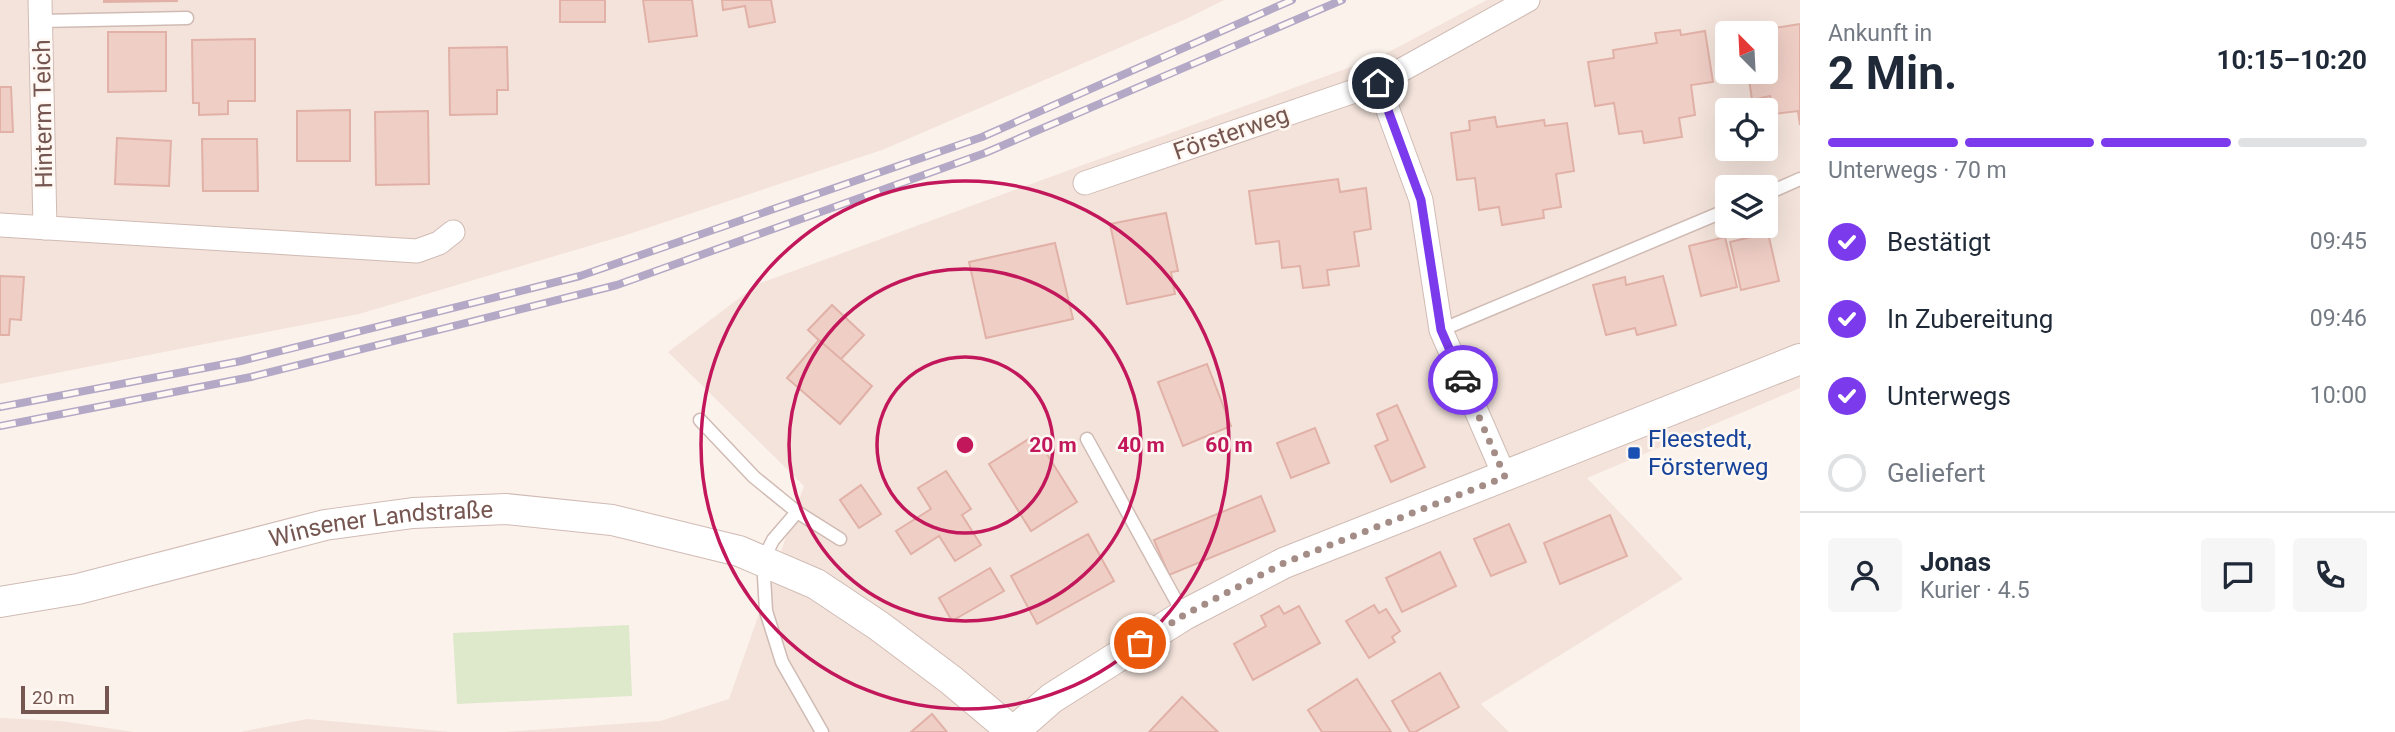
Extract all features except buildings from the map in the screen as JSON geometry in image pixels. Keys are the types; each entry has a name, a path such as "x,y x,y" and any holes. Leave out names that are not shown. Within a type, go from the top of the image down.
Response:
{"street":[{"name":"Försterweg","path":"1085,183 1378,83 1528,0"},
{"name":"Hinterm Teich","path":"41,10 45,228"},
{"path":"1378,83 1421,200 1441,330 1505,477"},
{"path":"0,225 417,251 439,243 453,232"},
{"path":"1013,732 1052,698 1184,615 1284,563 1800,359"},
{"name":"Winsener Landstraße","path":"0,602 78,589 325,525 413,513 506,509 612,520 739,551 816,584 879,626 951,680 1013,732"}],"lane":[{"path":"41,10 187,18"},
{"path":"1778,189 1800,179"},
{"path":"1441,330 1715,215"},
{"path":"700,420 754,477 797,512 840,539"},
{"path":"1087,439 1184,615"},
{"path":"797,512 773,540 763,560 766,611 782,662 822,732"}],"shaded area":[{"path":"0,0 1224,0 1186,19 882,150 626,235 359,314 0,384"},
{"path":"1487,0 1800,0 1800,388 1587,478 1683,579 1481,704 1509,732 504,732 660,721 729,699 804,486 668,352 758,284 1381,56"},
{"path":"0,718 61,721 134,732 0,732"},
{"path":"307,719 451,732 240,732"}],"green space":[{"path":"629,625 632,696 457,704 453,633"}],"railway":[{"path":"0,407 241,361 580,276 982,137 1292,0"},
{"path":"0,426 251,377 617,285 985,153 1342,0"}],"way so far":[{"path":"1140,643 1184,615 1284,563 1505,477 1463,380"}],"place":[{"name":"Fleestedt, Försterweg","path":"1634,453"}],"route":[{"path":"1378,83 1421,200 1441,330 1463,380"}]}
